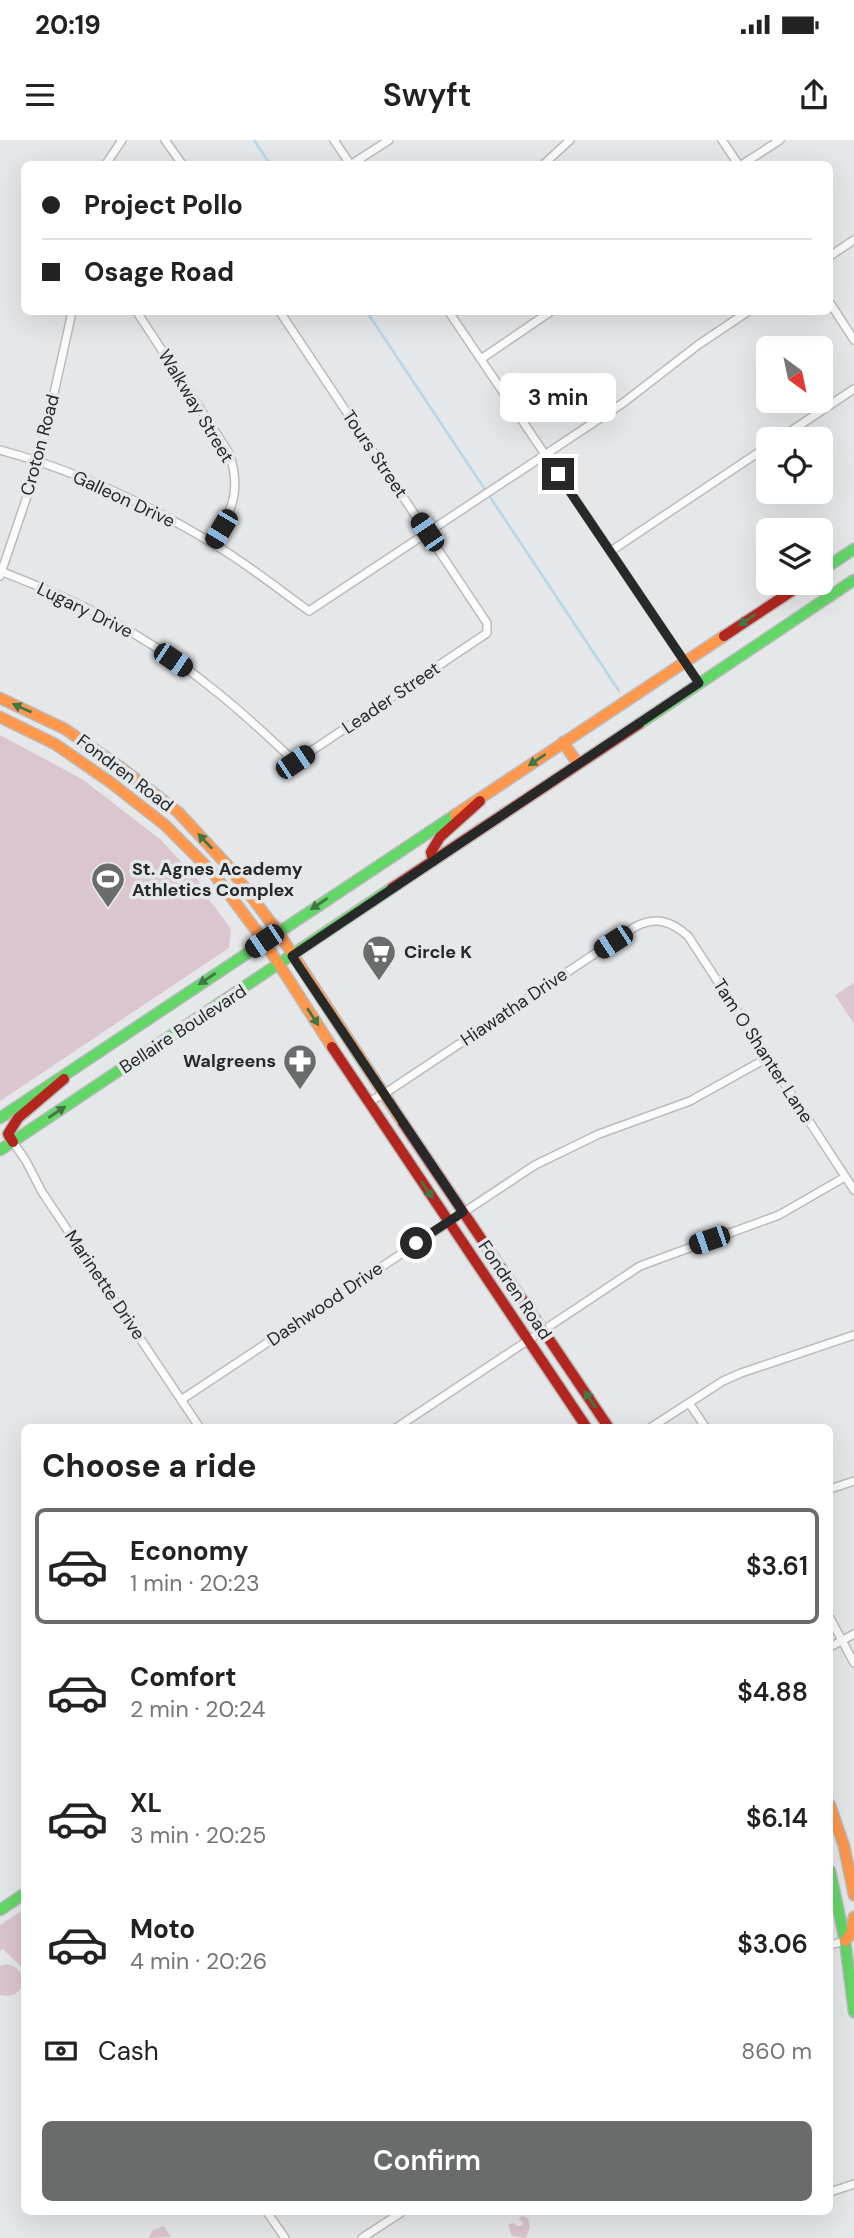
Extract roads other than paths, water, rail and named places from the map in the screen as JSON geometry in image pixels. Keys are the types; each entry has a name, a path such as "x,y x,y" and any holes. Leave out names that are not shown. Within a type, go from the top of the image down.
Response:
{"main road":[{"path":"833,563 854,549"},
{"name":"Bellaire Boulevard","path":"0,1150 854,580"},
{"name":"Bellaire Boulevard","path":"0,1118 786,595"},
{"name":"Fondren Road","path":"0,698 65,729 142,782 178,812 229,867 278,932 606,1424"},
{"name":"Fondren Road","path":"0,717 55,744 110,782 165,825 214,874 264,941 368,1102 584,1424"},
{"path":"563,742 578,764"},
{"path":"433,861 431,852 438,837 472,812 486,793"},
{"path":"165,825 178,812"},
{"path":"13,1142 8,1134 13,1123 56,1090 70,1071"},
{"path":"833,1814 844,1846 854,1895"},
{"path":"833,1885 845,1941 854,2012"},
{"path":"0,1910 21,1896"},
{"path":"845,1941 851,1934 854,1917"},
{"path":"845,1941 854,1952"}],"street":[{"path":"108,161 122,140"},
{"path":"165,140 180,161"},
{"path":"334,140 349,161"},
{"path":"356,161 389,140"},
{"path":"547,161 570,140"},
{"path":"722,140 738,161"},
{"path":"745,161 779,140"},
{"path":"833,254 854,240"},
{"path":"833,308 854,340"},
{"name":"Croton Road","path":"0,573 39,461 71,315"},
{"name":"Walkway Street","path":"139,315 229,453 235,470 236,485 229,515 213,543"},
{"name":"Tours Street","path":"282,315 487,624 487,633"},
{"path":"451,315 699,683"},
{"path":"481,359 546,315"},
{"path":"427,532 624,402 698,345 743,315"},
{"path":"797,427 854,389"},
{"name":"Galleon Drive","path":"0,450 39,461 138,502 213,543 309,611 427,532"},
{"path":"611,551 756,454"},
{"name":"Lugary Drive","path":"0,573 73,602 136,634 228,700 295,762"},
{"name":"Leader Street","path":"295,762 487,633"},
{"name":"Tam O Shanter Lane","path":"663,921 679,928 688,936 854,1190"},
{"name":"Hiawatha Drive","path":"368,1102 635,927 644,922 663,921"},
{"name":"Dashwood Drive","path":"181,1400 557,1152 690,1101 767,1058"},
{"name":"Marinette Drive","path":"13,1142 42,1192 197,1424"},
{"path":"402,1424 640,1266 779,1215 845,1177"},
{"path":"656,1424 723,1381 854,1335"},
{"path":"689,1403 703,1424"},
{"path":"833,1488 854,1481"},
{"path":"833,1624 854,1662"},
{"path":"833,1645 854,1634"},
{"path":"833,1944 845,1941"},
{"path":"833,2191 854,2184"},
{"path":"269,2215 285,2238"},
{"path":"362,2238 397,2215"}],"waterway":[{"path":"254,140 268,161"},
{"path":"369,315 619,691"}],"place":[{"name":"St. Agnes Academy Athletics Complex","path":"108,909"},
{"name":"Circle K","path":"379,982"},
{"name":"Walgreens","path":"300,1091"}]}
